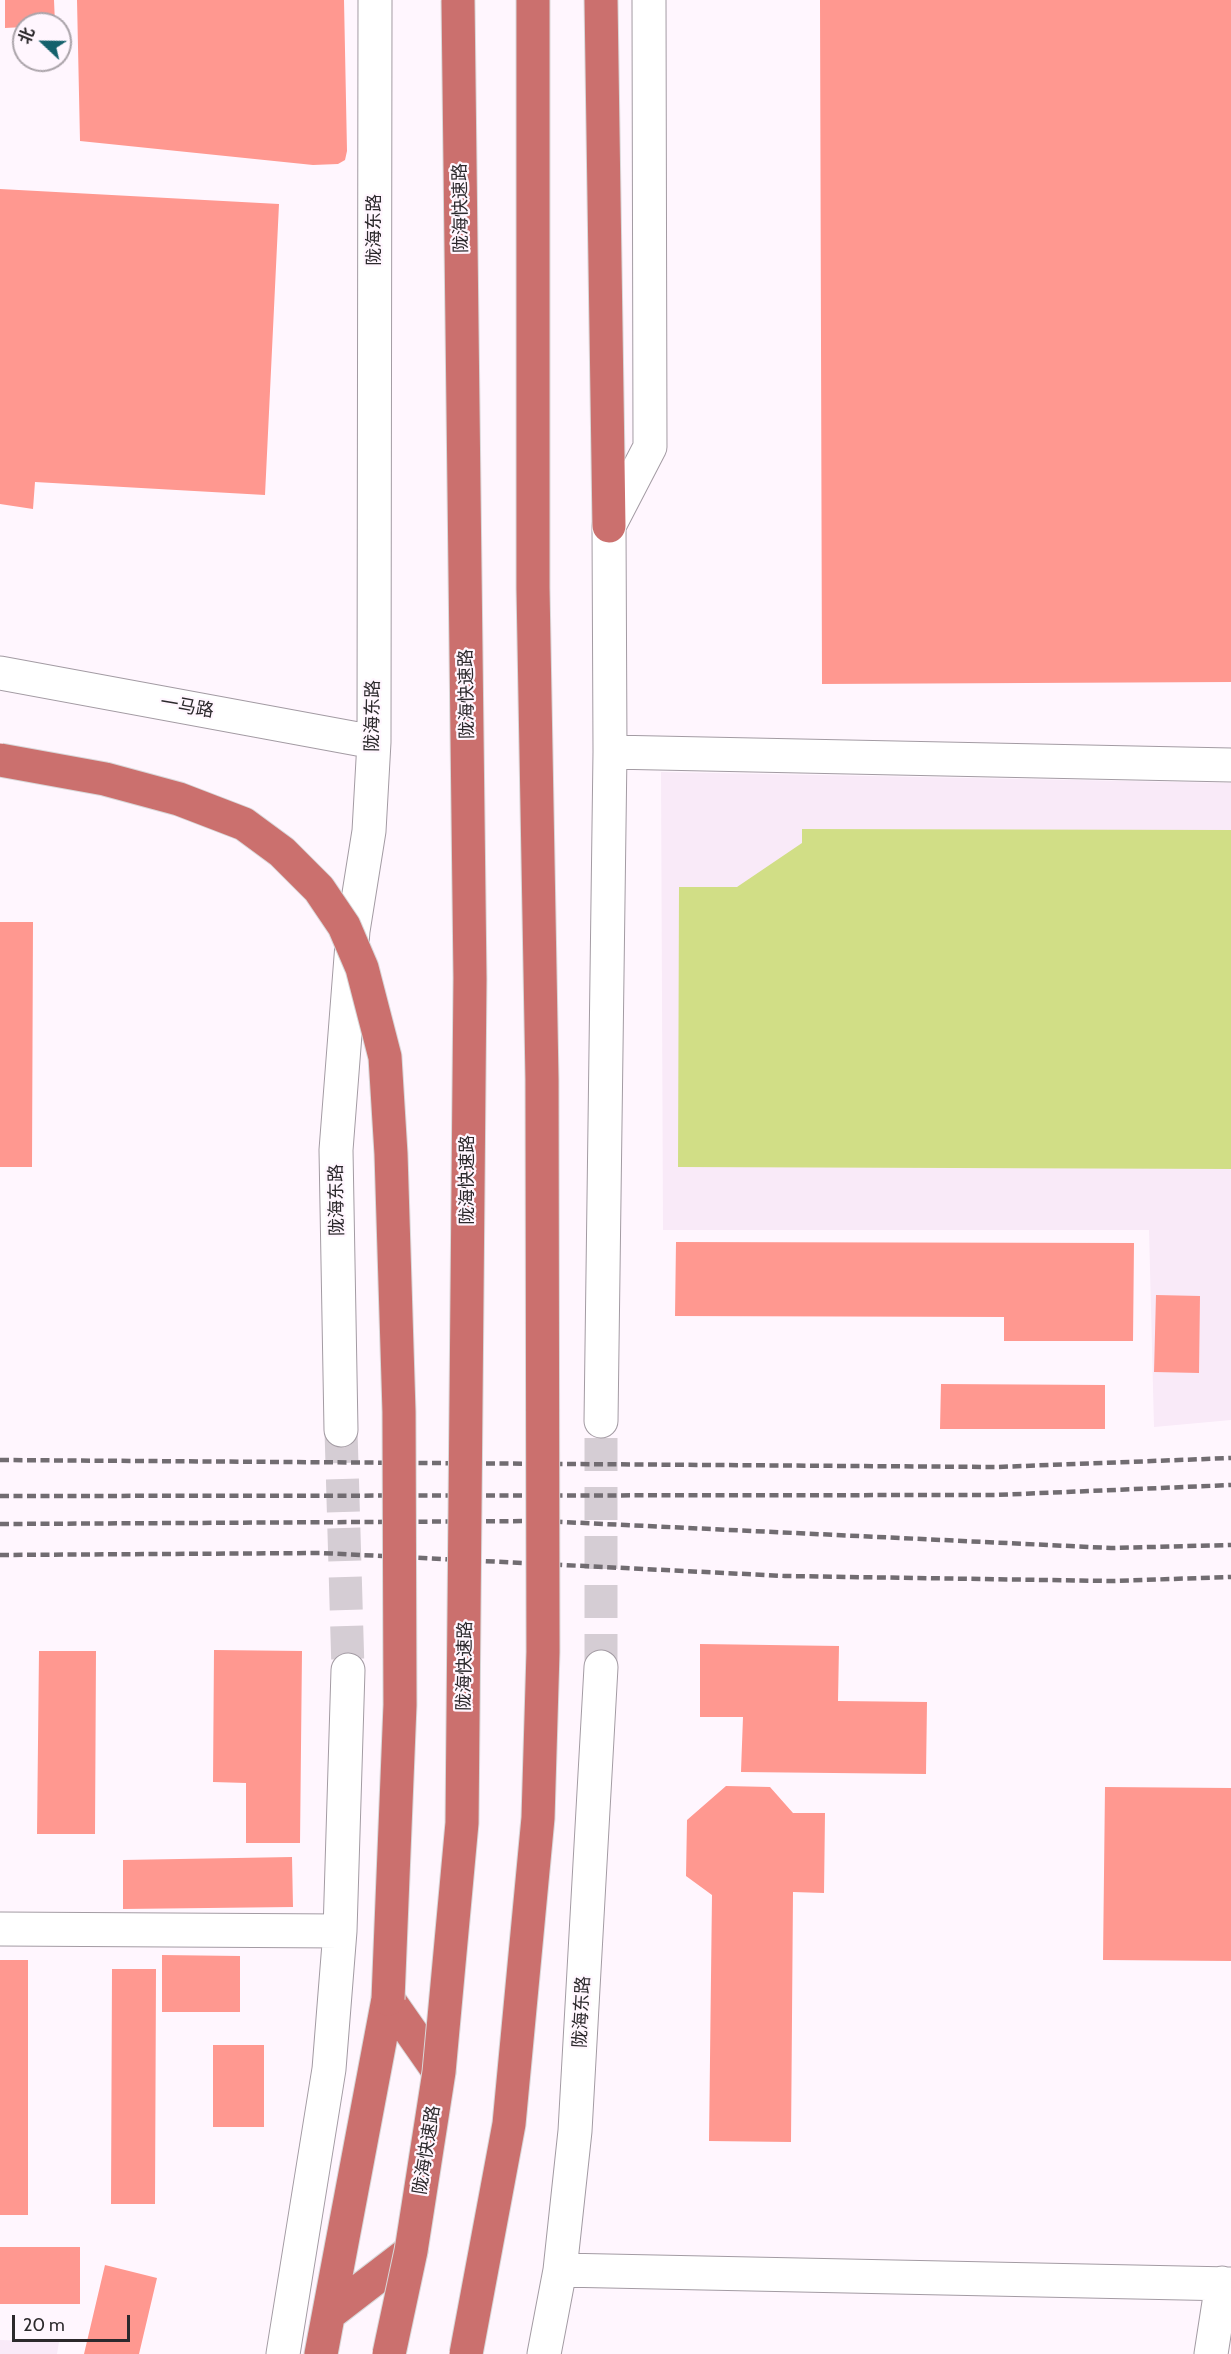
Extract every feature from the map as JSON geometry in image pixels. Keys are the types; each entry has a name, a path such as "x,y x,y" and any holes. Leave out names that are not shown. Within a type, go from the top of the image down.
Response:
{"highway":[{"name":"陇海快速路","path":"389,2354 411,2251 439,2072 462,1823 470,978 458,0"},
{"path":"466,2354 509,2124 538,1818 543,1652 542,1078 533,588 533,0"},
{"path":"602,0 609,526"},
{"path":"0,760 116,782 179,798 243,824 282,852 319,889 344,926 362,968 385,1057 391,1154 399,1412 400,1704 388,1999 321,2354"},
{"path":"388,1999 439,2072"},
{"path":"329,2314 411,2251"}],"street":[{"name":"陇海东路","path":"341,1430 336,1150 353,931 369,831 374,741 375,0"},
{"path":"601,1420 610,752 609,526 650,447 649,0"},
{"name":"一马路","path":"0,673 374,741"},
{"path":"610,752 1231,765"},
{"name":"陇海东路","path":"544,2354 560,2270 575,2131 601,1668"},
{"path":"283,2354 329,2068 340,1931 348,1670"},
{"path":"0,1929 340,1931"},
{"path":"560,2270 1226,2283 1211,2354"}],"shaded area":[{"path":"661,772 1231,783 1231,1420 1154,1427 1149,1230 663,1230"},
{"path":"0,2340 59,2342 57,2354 0,2354"}],"green space":[{"path":"802,829 1231,830 1231,1169 678,1167 679,887 737,887 802,843"}],"building":[{"path":"5,0 54,0 54,12 12,12 12,28 5,28"},
{"path":"77,0 344,0 347,151 345,160 338,164 313,165 80,141"},
{"path":"820,0 1231,0 1231,682 822,684"},
{"path":"0,189 279,204 265,495 35,482 33,509 0,504"},
{"path":"0,922 33,922 32,1167 0,1167"},
{"path":"676,1242 1134,1243 1133,1341 1004,1341 1004,1317 675,1316"},
{"path":"1156,1295 1200,1296 1199,1373 1154,1372"},
{"path":"941,1384 1105,1385 1105,1429 940,1429"},
{"path":"700,1644 839,1646 838,1701 927,1702 926,1774 741,1772 743,1717 700,1717"},
{"path":"214,1650 302,1651 300,1843 246,1843 246,1783 213,1782"},
{"path":"39,1651 96,1651 95,1834 37,1834"},
{"path":"726,1786 770,1787 793,1813 825,1813 824,1893 793,1892 791,2142 709,2141 712,1895 686,1876 687,1820"},
{"path":"1105,1787 1231,1788 1231,1961 1103,1960"},
{"path":"292,1857 293,1907 123,1909 123,1860"},
{"path":"162,1955 240,1956 240,2012 162,2012"},
{"path":"0,1960 28,1960 28,2215 0,2215"},
{"path":"112,1969 156,1969 155,2204 111,2204"},
{"path":"213,2045 264,2045 264,2127 213,2127"},
{"path":"0,2247 80,2247 80,2304 0,2304"},
{"path":"105,2265 157,2278 139,2354 84,2354"}],"tunnel":[{"path":"601,1421 601,1667"},
{"path":"341,1430 348,1670"}],"railway":[{"path":"0,1460 997,1467 1231,1458"},
{"path":"0,1496 995,1495 1231,1485"},
{"path":"0,1524 541,1521 1111,1548 1231,1545"},
{"path":"0,1555 321,1553 785,1576 1112,1581 1231,1577"}]}
